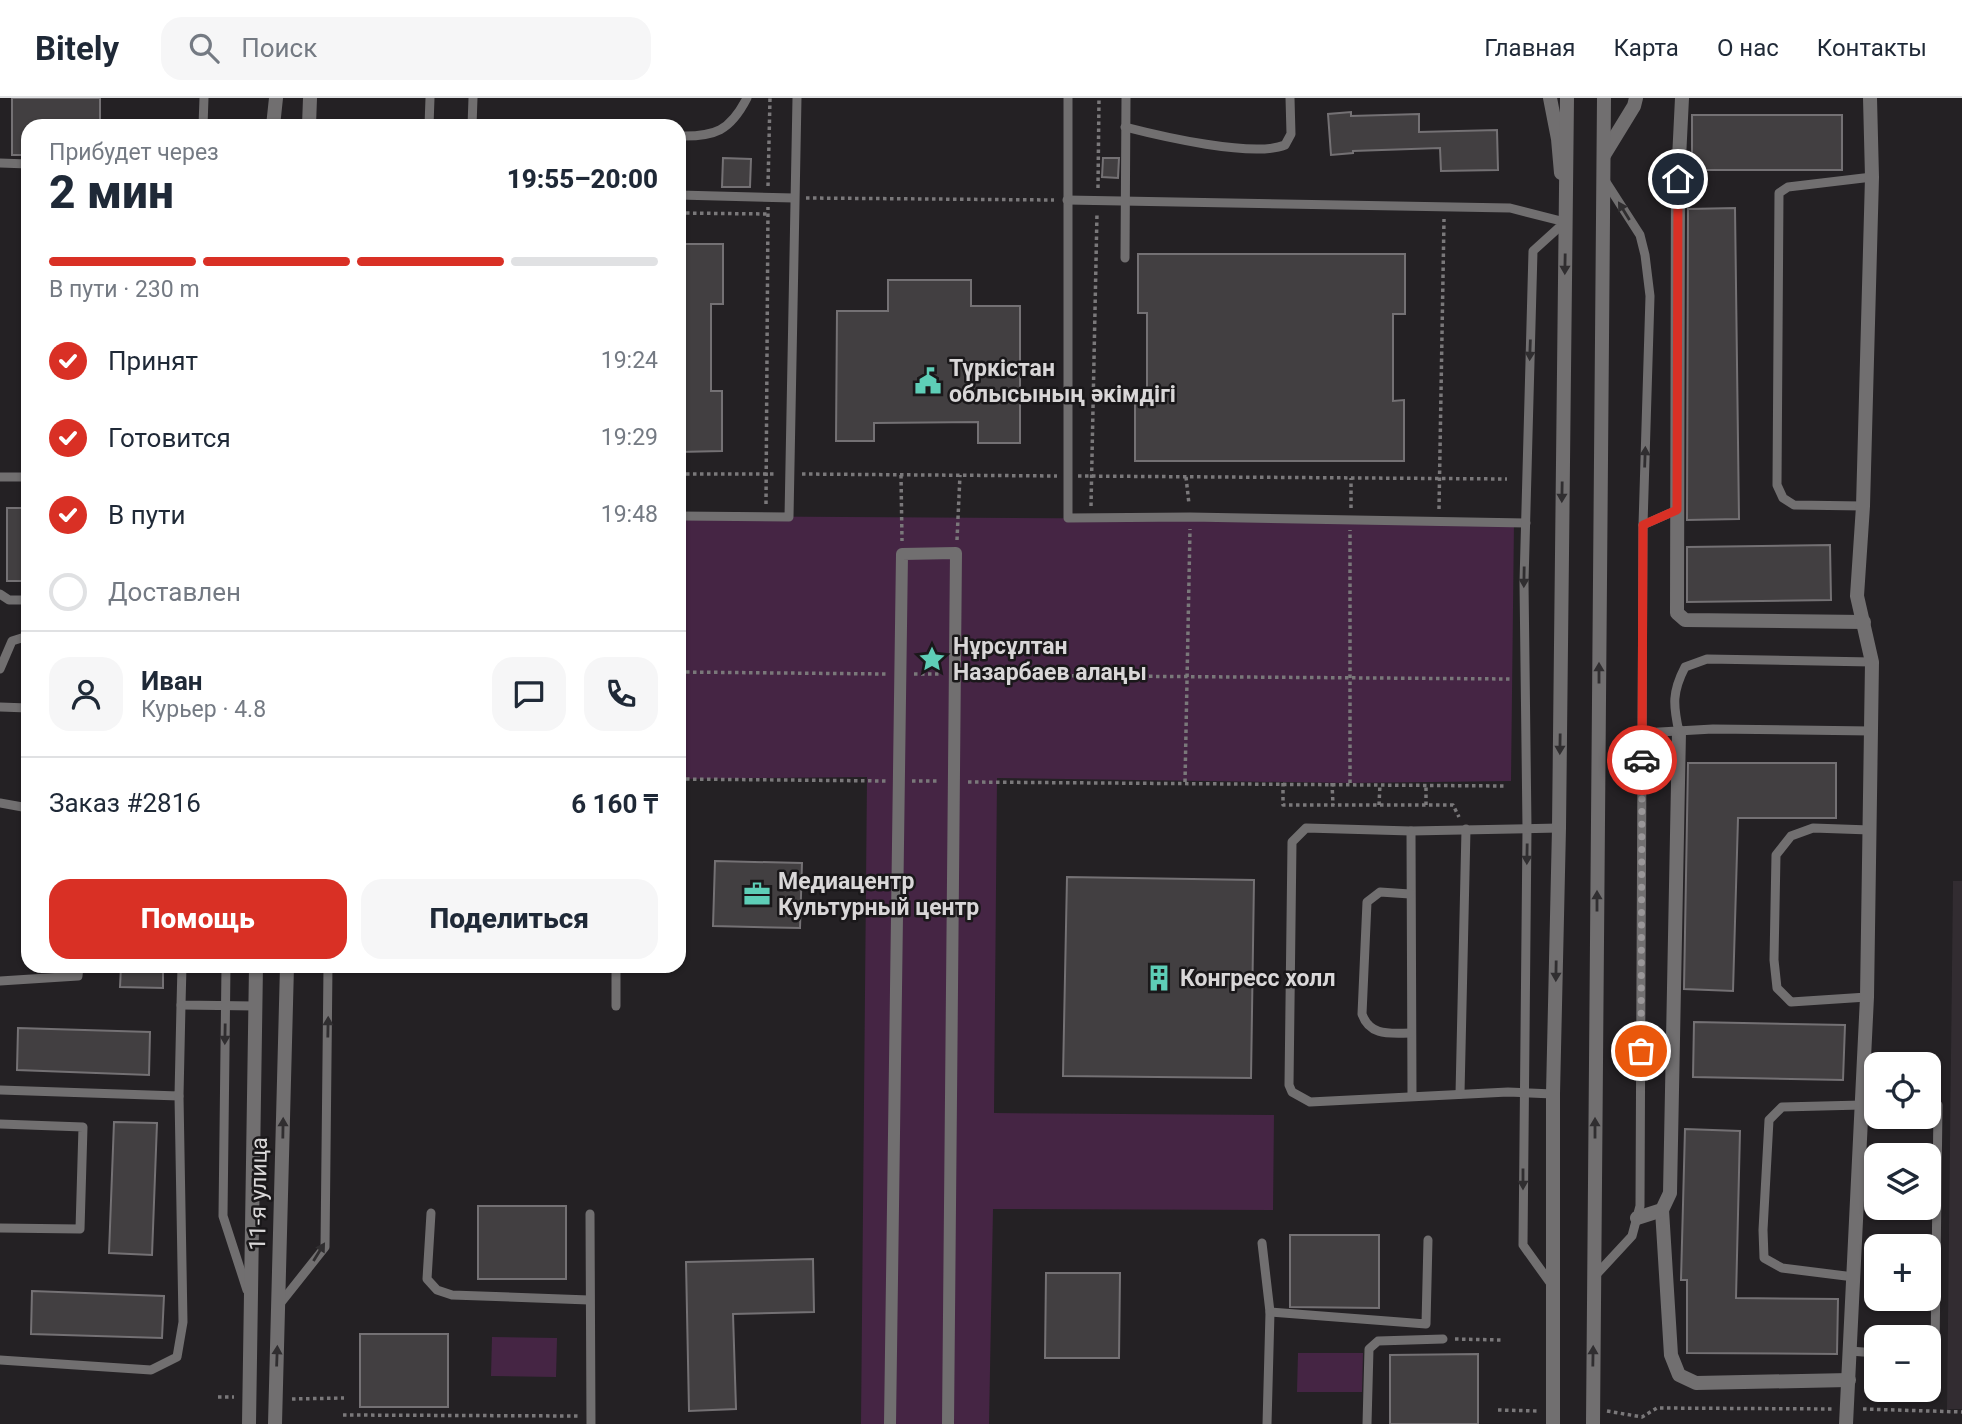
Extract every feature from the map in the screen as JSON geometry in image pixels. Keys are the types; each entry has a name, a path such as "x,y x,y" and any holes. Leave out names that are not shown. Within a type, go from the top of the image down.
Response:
{"street":[{"path":"274,119 276,98"},
{"path":"309,119 310,98"},
{"path":"1550,98 1558,139 1565,222"},
{"path":"1553,1418 1553,1094 1559,828 1567,98"},
{"path":"1593,1417 1604,98"},
{"path":"1604,155 1636,98"},
{"path":"1682,98 1678,179 1677,613 1685,620 1864,622"},
{"path":"1846,1424 1867,997 1872,662 1857,596 1863,506 1872,177 1870,98"},
{"path":"890,1424 902,554 956,553 948,1424"},
{"path":"1679,733 1671,1193 1662,1210 1671,1354 1679,1375 1696,1383 1849,1380"},
{"name":"11-я улица","path":"249,1424 256,973"},
{"name":"11-я улица","path":"275,1424 287,973"},
{"path":"1637,1217 1662,1210"}],"lane":[{"path":"203,119 204,98"},
{"path":"429,119 430,98"},
{"path":"472,119 473,98"},
{"path":"686,136 713,134 729,125 747,98"},
{"path":"686,516 789,517 797,98"},
{"path":"1068,98 1068,518 1190,517 1526,523"},
{"path":"1125,98 1125,258"},
{"path":"1125,127 1208,145 1272,149 1285,145 1291,134 1290,98"},
{"path":"0,163 21,164"},
{"path":"1863,506 1794,505 1783,498 1777,485 1779,193 1788,187 1872,177"},
{"path":"1594,1277 1632,1236 1640,1206 1643,525 1650,296 1640,235 1604,178"},
{"path":"686,195 794,198"},
{"path":"1067,200 1510,208 1565,222"},
{"path":"1554,1289 1523,1245 1527,828 1526,523 1533,251 1565,222"},
{"path":"0,477 21,477"},
{"path":"1643,525 1677,510"},
{"path":"0,594 9,600 21,600"},
{"path":"0,669 12,640 21,637"},
{"path":"1679,733 1674,711 1674,687 1685,667 1707,659 1872,662"},
{"path":"0,708 21,708"},
{"path":"1642,733 1713,729 1871,731"},
{"path":"0,803 21,807"},
{"path":"1553,1094 1460,1094 1310,1102 1292,1092 1289,1085 1292,842 1306,828 1410,831 1559,828"},
{"path":"1867,997 1791,1002 1777,988 1774,897 1776,855 1791,836 1813,828 1870,830"},
{"path":"1460,1094 1466,830"},
{"path":"1410,831 1412,1096"},
{"path":"1410,894 1380,892 1367,902 1362,1014 1370,1028 1378,1033 1412,1033"},
{"path":"0,981 78,976 78,973"},
{"path":"0,1360 150,1370 177,1357 183,1322 179,1096 182,973"},
{"path":"226,973 223,1216 251,1303"},
{"path":"278,1306 325,1247 328,973"},
{"path":"616,973 616,1006"},
{"path":"181,1004 256,1006"},
{"path":"0,1090 179,1096"},
{"path":"1854,1277 1782,1268 1764,1258 1763,1230 1769,1120 1782,1107 1862,1105"},
{"path":"0,1124 83,1128 80,1228 0,1228"},
{"path":"1935,1325 1937,1129"},
{"path":"431,1213 426,1279 437,1290 452,1296 589,1300"},
{"path":"590,1214 591,1420"},
{"path":"1270,1312 1426,1324 1428,1240"},
{"path":"1262,1243 1270,1312 1267,1424"},
{"path":"1367,1424 1369,1349 1378,1341 1443,1339"},
{"path":"1850,1351 1864,1352"}],"path":[{"path":"766,517 769,98"},
{"path":"1091,519 1099,98"},
{"path":"794,198 1067,200"},
{"path":"1439,522 1445,207"},
{"path":"686,212 768,214"},
{"path":"686,474 1507,479"},
{"path":"901,475 902,554"},
{"path":"956,553 960,475"},
{"path":"1185,782 1190,517 1186,477"},
{"path":"1350,783 1351,478"},
{"path":"686,672 1525,680"},
{"path":"686,779 1504,786"},
{"path":"1283,783 1283,804 1453,805 1466,830"},
{"path":"1332,783 1333,805"},
{"path":"1379,805 1380,784"},
{"path":"1426,785 1426,805"},
{"path":"1443,1339 1501,1340"},
{"path":"276,1399 344,1398"},
{"path":"1593,1417 1615,1411 1642,1417 1657,1408 1962,1412"},
{"path":"1498,1410 1553,1418"},
{"path":"343,1415 591,1420"},
{"path":"1642,1417 1642,1424"}],"shaded area":[{"path":"686,516 1514,521 1511,781 1350,783 997,778 994,1113 1274,1115 1273,1210 993,1209 989,1424 861,1424 867,777 686,779"},
{"path":"1953,881 1962,881 1962,1409 1947,1409"},
{"path":"492,1337 557,1338 556,1377 491,1376"},
{"path":"1298,1353 1363,1353 1362,1392 1297,1392"}],"building":[{"path":"12,98 100,98 100,119 21,119 21,155 12,155"},
{"path":"1351,112 1351,116 1419,114 1419,132 1497,130 1498,170 1441,171 1440,148 1353,151 1331,155 1328,114"},
{"path":"1692,115 1842,115 1842,170 1692,170"},
{"path":"723,158 751,159 750,187 722,187"},
{"path":"1103,158 1119,158 1118,178 1102,177"},
{"path":"1735,208 1739,519 1687,520 1688,209"},
{"path":"686,244 723,244 723,304 711,304 711,391 722,391 722,451 686,452"},
{"path":"1138,254 1405,254 1405,314 1393,314 1393,401 1404,400 1404,461 1135,461 1135,400 1147,400 1147,313 1138,313"},
{"name":"Түркістан облысының әкімдігі","path":"888,280 971,280 971,306 1020,306 1020,443 978,443 978,422 874,423 874,441 836,441 837,311 888,311"},
{"path":"7,508 21,508 21,581 7,581"},
{"path":"1830,545 1831,600 1687,602 1687,547"},
{"path":"1688,763 1836,763 1836,818 1738,818 1733,991 1684,989"},
{"name":"Медиацентр Культурный центр","path":"715,861 802,863 800,928 713,926"},
{"name":"Конгресс холл","path":"1067,877 1254,880 1251,1078 1063,1076"},
{"path":"121,973 163,973 163,988 120,987"},
{"path":"1694,1022 1845,1025 1843,1080 1693,1077"},
{"path":"18,1028 150,1032 149,1075 17,1070"},
{"path":"114,1122 157,1123 152,1255 109,1253"},
{"path":"1685,1129 1740,1131 1736,1298 1838,1299 1837,1354 1687,1353 1687,1280 1681,1280"},
{"path":"478,1206 566,1206 566,1279 478,1279"},
{"path":"1290,1235 1379,1235 1379,1308 1290,1307"},
{"path":"813,1259 814,1312 733,1314 736,1409 689,1411 686,1262"},
{"path":"1046,1273 1120,1273 1119,1358 1045,1358"},
{"path":"32,1291 164,1296 162,1338 31,1334"},
{"path":"360,1334 448,1334 448,1407 360,1407"},
{"path":"1478,1354 1478,1424 1390,1424 1390,1355"}],"way so far":[{"path":"1641,1051 1642,760"}],"place":[{"name":"Түркістан облысының әкімдігі","path":"928,381"},
{"name":"Нұрсұлтан Назарбаев алаңы","path":"932,659"},
{"name":"Медиацентр Культурный центр","path":"757,894"},
{"name":"Конгресс холл","path":"1159,978"}],"route":[{"path":"1642,760 1643,525 1677,510 1678,179"}]}
